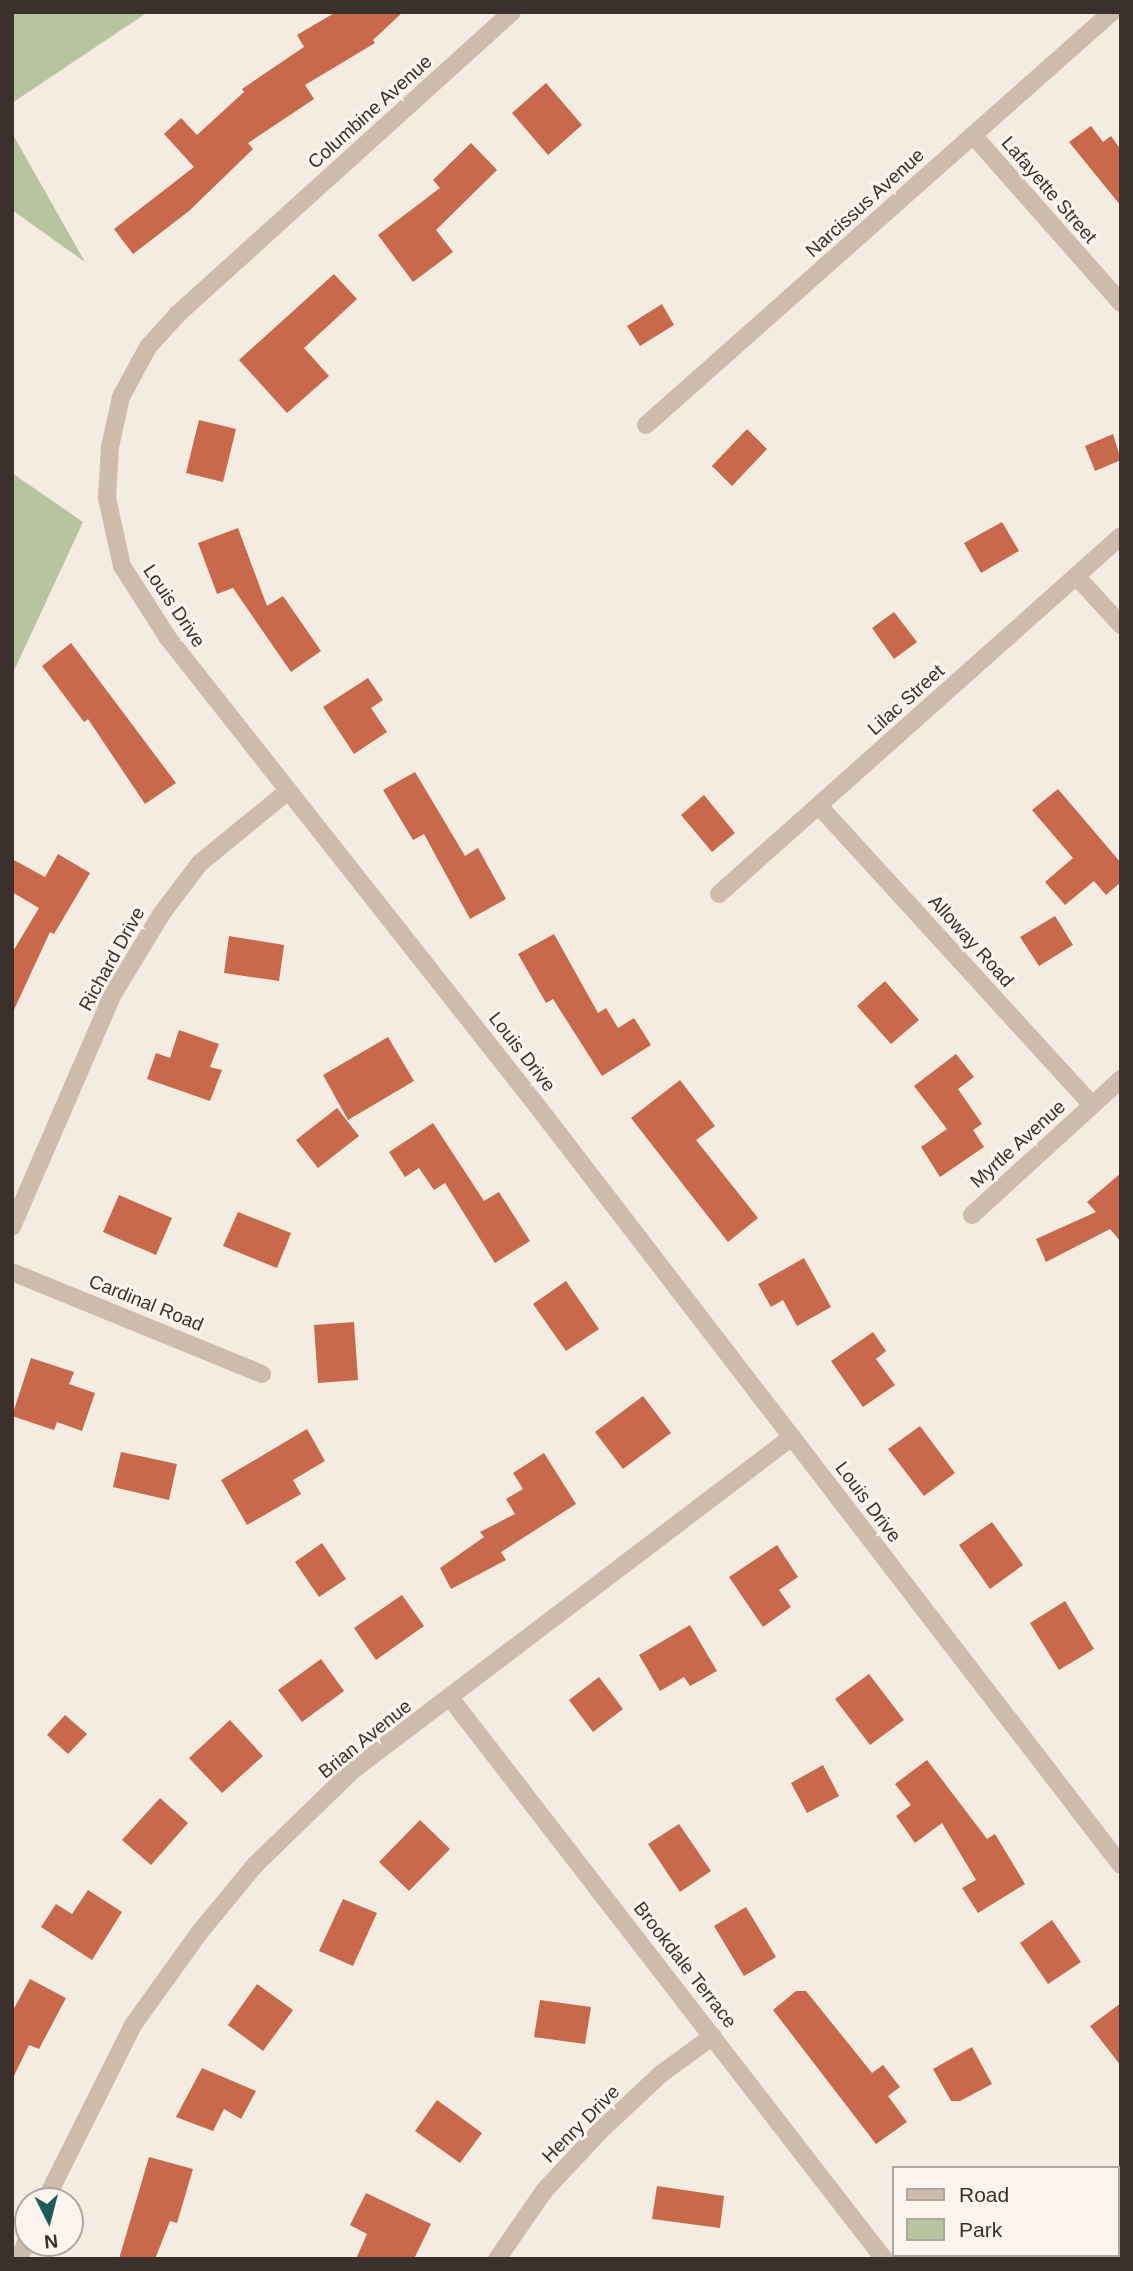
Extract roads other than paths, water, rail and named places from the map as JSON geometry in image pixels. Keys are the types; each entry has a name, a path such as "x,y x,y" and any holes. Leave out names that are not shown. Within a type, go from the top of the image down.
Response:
{"street":[{"name":"Columbine Avenue","path":"257,243 512,12"},
{"name":"Narcissus Avenue","path":"646,425 1112,12"},
{"name":"Lafayette Street","path":"973,135 1121,303"},
{"name":"Louis Drive","path":"257,243 148,347 121,397 110,447 107,498 122,566 168,638 792,1437 1121,1865"},
{"name":"Lilac Street","path":"719,894 1121,536"},
{"path":"1076,576 1121,625"},
{"name":"Richard Drive","path":"12,1227 113,994 162,912 200,863 288,791"},
{"name":"Alloway Road","path":"819,806 1093,1105"},
{"name":"Myrtle Avenue","path":"972,1215 1121,1079"},
{"name":"Cardinal Road","path":"12,1272 262,1374"},
{"name":"Brian Avenue","path":"52,2187 133,2025 199,1933 255,1865 353,1770 451,1699 792,1437"},
{"name":"Brookdale Terrace","path":"451,1699 884,2259"},
{"name":"Henry Drive","path":"497,2259 544,2191 599,2132 662,2074 713,2036"}]}
